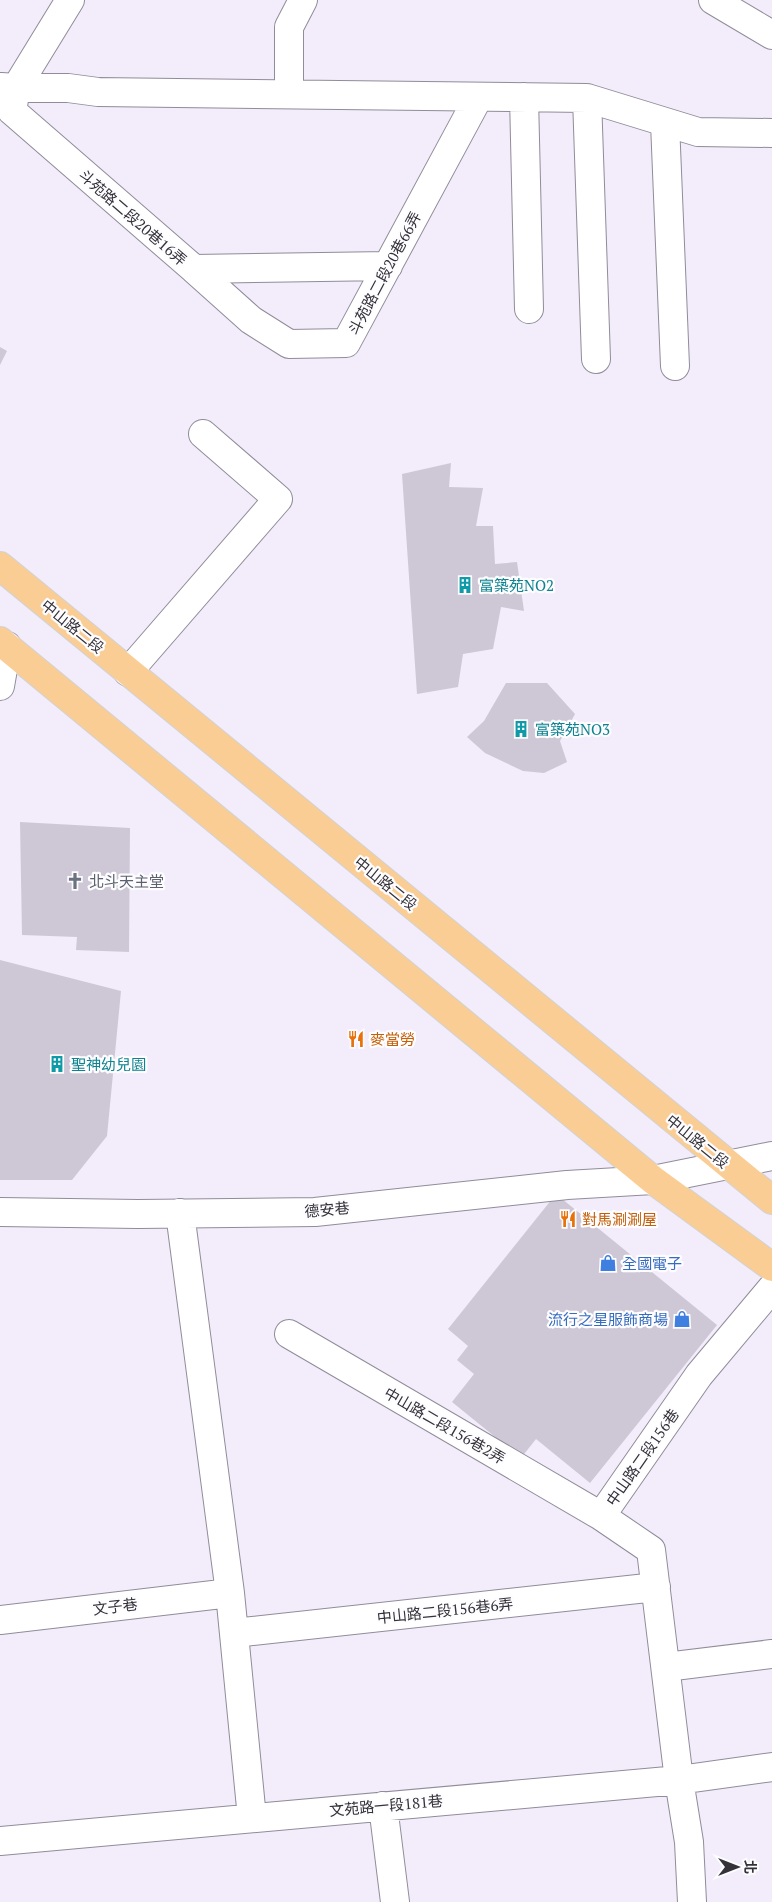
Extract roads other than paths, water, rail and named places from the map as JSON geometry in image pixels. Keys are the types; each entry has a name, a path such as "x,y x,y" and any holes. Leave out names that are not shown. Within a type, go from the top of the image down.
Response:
{"main road":[{"name":"中山路二段","path":"0,566 772,1200"},
{"path":"3,643 654,1180 772,1267"}],"street":[{"path":"8,88 70,0"},
{"path":"289,94 289,27 303,0"},
{"path":"713,0 769,26"},
{"path":"8,88 68,88 98,92 587,98 698,132 772,133"},
{"name":"斗苑路二段20巷16弄","path":"8,88 12,111 194,270 388,266"},
{"path":"524,97 529,309"},
{"name":"斗苑路二段20巷66弄","path":"194,270 251,320 289,344 346,343 478,98"},
{"path":"587,98 596,359"},
{"path":"665,123 675,366"},
{"path":"128,672 278,499 203,434"},
{"path":"0,686 3,643"},
{"name":"德安巷","path":"0,1212 314,1212 567,1185 654,1180 772,1156"},
{"path":"180,1213 230,1593 252,1818"},
{"name":"中山路二段156巷","path":"692,1902 689,1842 679,1780 651,1550 601,1516 699,1375 772,1288"},
{"name":"中山路二段156巷2弄","path":"289,1334 601,1516"},
{"name":"中山路二段156巷6弄","path":"234,1633 656,1587"},
{"name":"文子巷","path":"0,1620 230,1593"},
{"path":"666,1667 772,1654"},
{"name":"文苑路一段181巷","path":"0,1841 679,1780 772,1767"},
{"path":"383,1806 395,1902"}],"place":[{"name":"富築苑NO2","path":"465,585"},
{"name":"富築苑NO3","path":"521,729"},
{"name":"北斗天主堂","path":"75,881"},
{"name":"麥當勞","path":"356,1039"},
{"name":"聖神幼兒園","path":"57,1064"},
{"name":"對馬涮涮屋","path":"568,1219"},
{"name":"全國電子","path":"608,1263"},
{"name":"流行之星服飾商場","path":"682,1319"}]}
